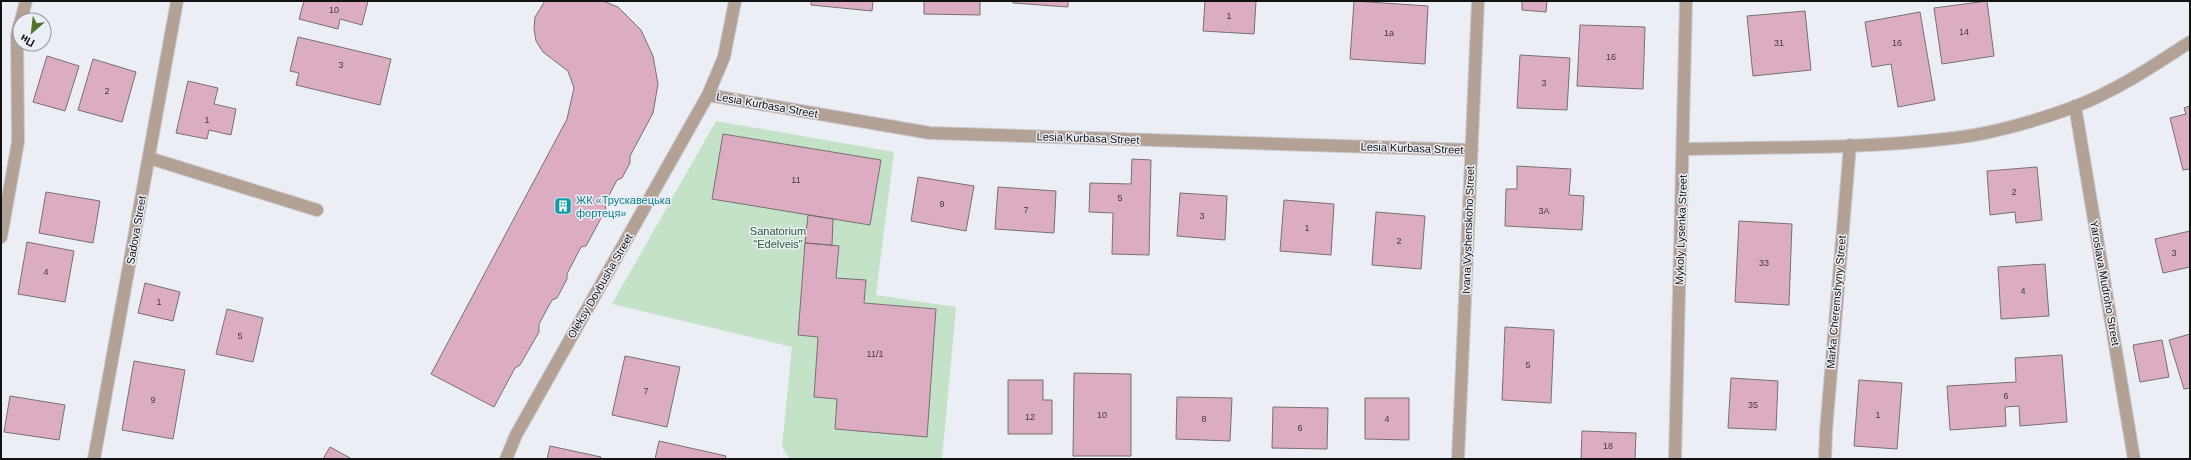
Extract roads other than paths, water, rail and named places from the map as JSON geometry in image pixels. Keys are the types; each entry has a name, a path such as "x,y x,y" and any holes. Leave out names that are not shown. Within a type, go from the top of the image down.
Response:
{"street":[{"path":"23,12 26,1"},
{"name":"Sadova Street","path":"94,459 177,1"},
{"name":"Oleksy Dovbusha Street","path":"506,459 516,435 708,95 724,57 735,1"},
{"name":"Ivana Vyshenskoho Street","path":"1458,459 1478,1"},
{"name":"Mykoly Lysenka Street","path":"1675,459 1686,1"},
{"path":"1683,149 1850,145 1946,140 2015,126 2075,106 2133,79 2190,42"},
{"path":"1,237 18,142 17,52"},
{"name":"Lesia Kurbasa Street","path":"708,95 930,133 1472,150"},
{"name":"Yaroslava Mudroho Street","path":"2075,106 2134,459"},
{"name":"Marka Cheremshyny Street","path":"1825,459 1826,423 1850,145"},
{"path":"149,158 317,210"}],"place":[{"name":"ЖК «Трускавецька фортеця»","path":"563,206"}],"park label":[{"name":"Sanatorium \"Edelveis\"","path":"778,237"}]}
